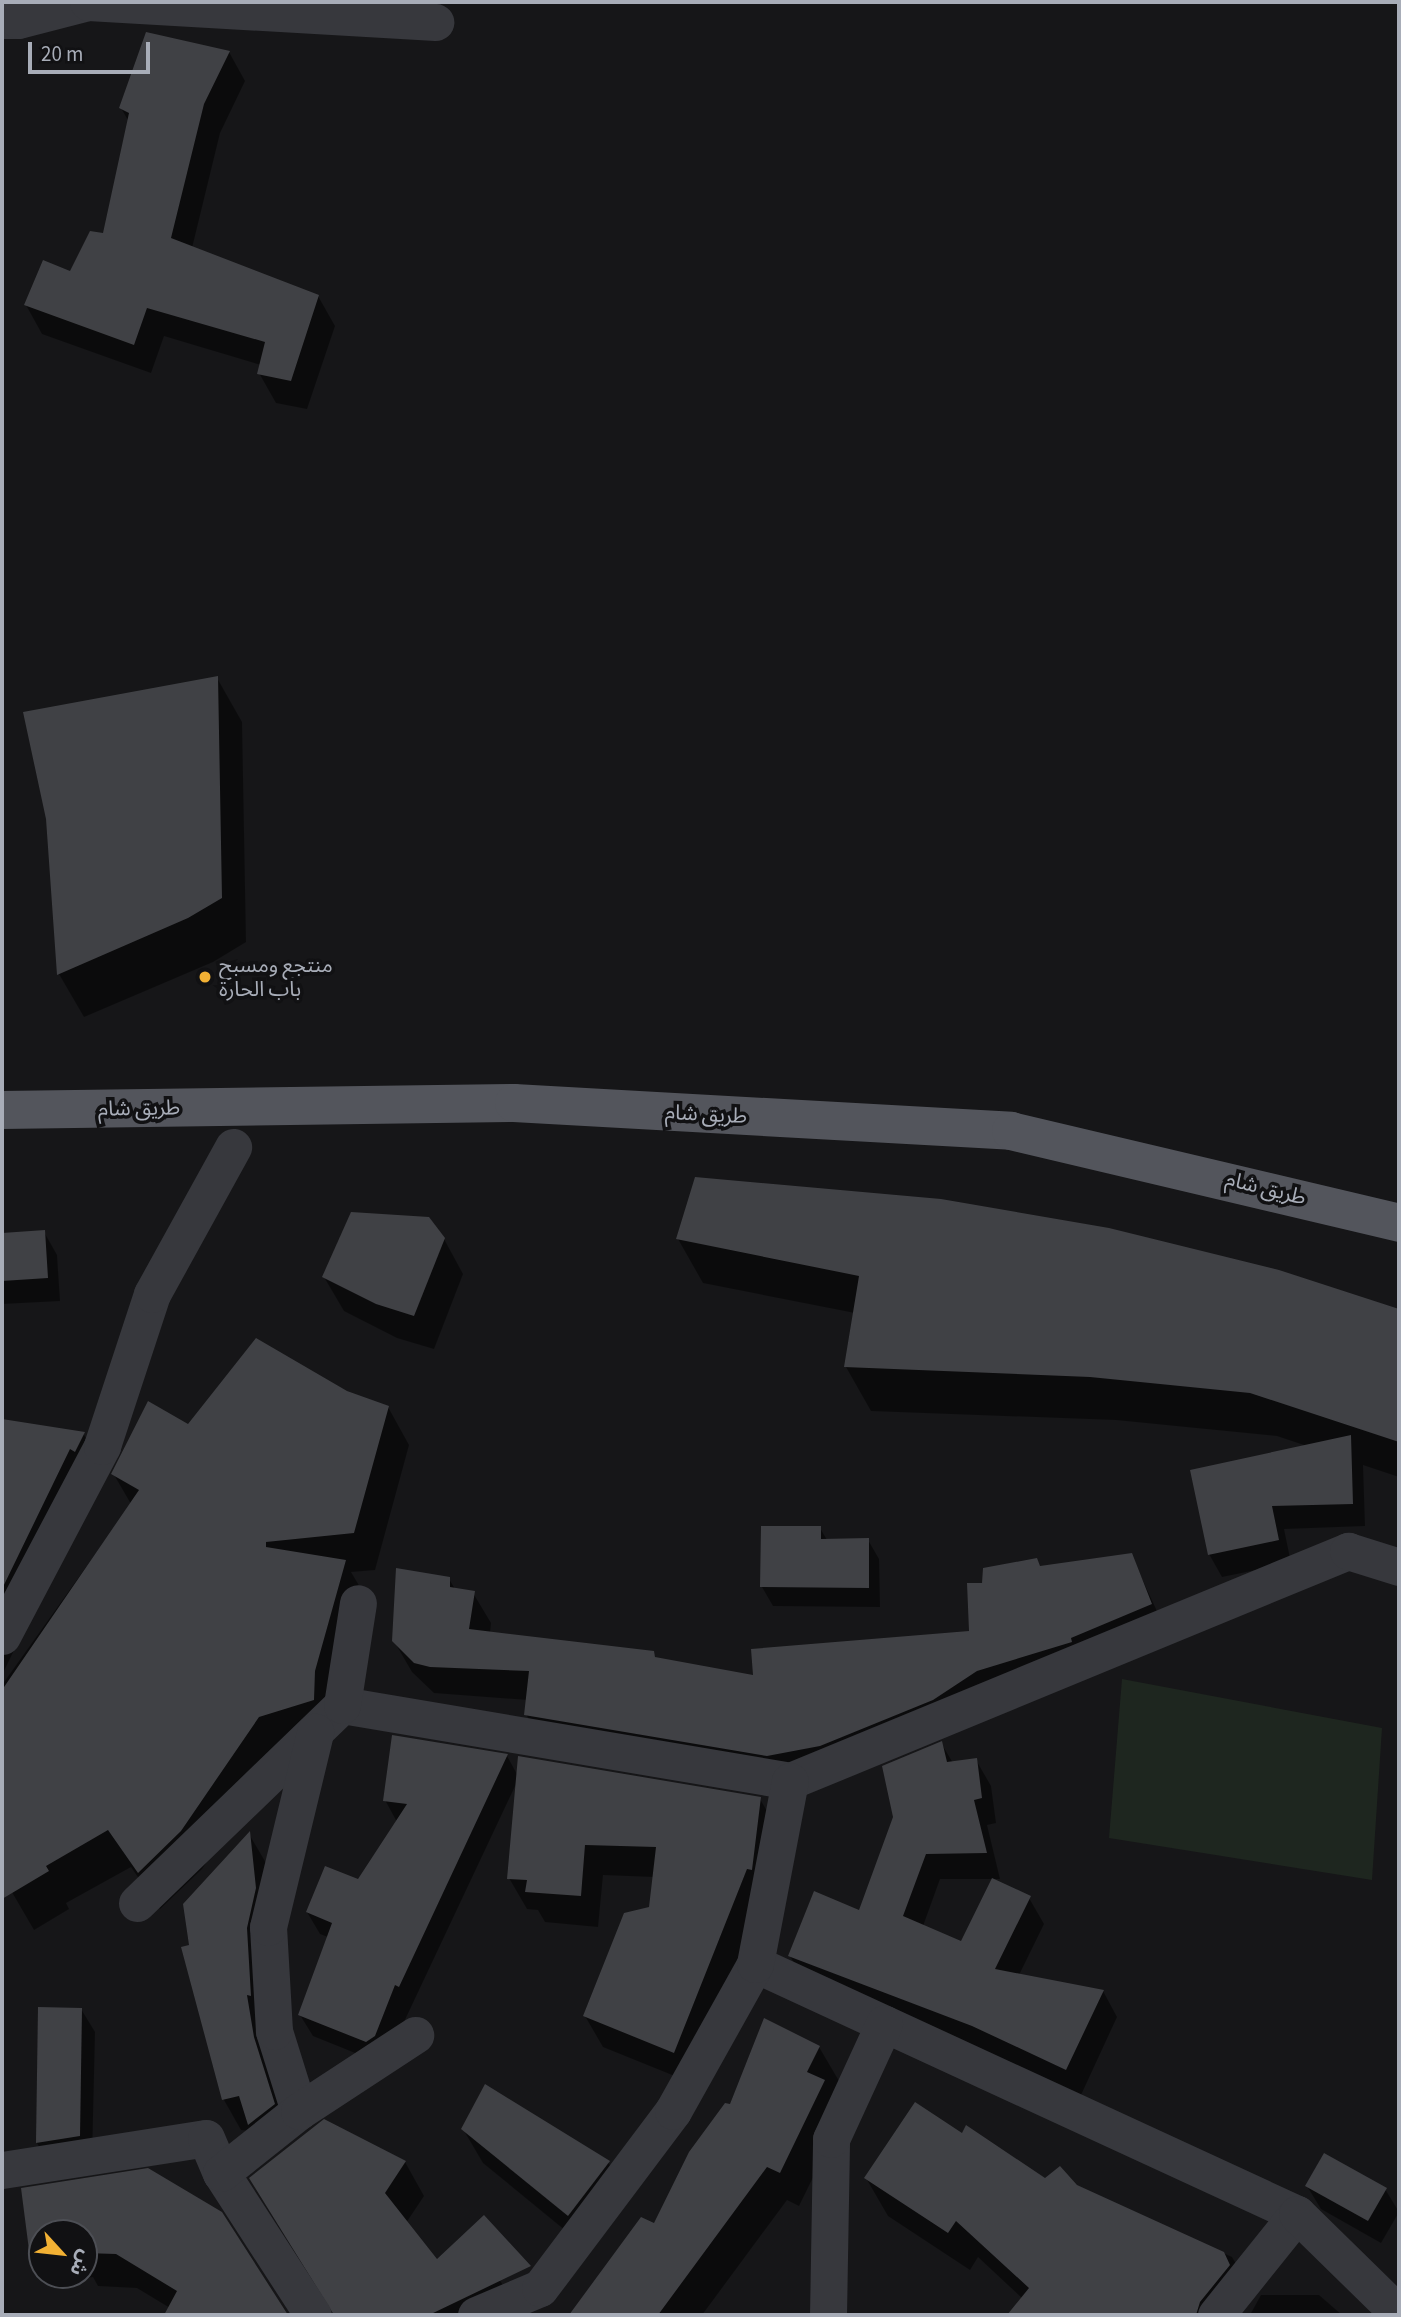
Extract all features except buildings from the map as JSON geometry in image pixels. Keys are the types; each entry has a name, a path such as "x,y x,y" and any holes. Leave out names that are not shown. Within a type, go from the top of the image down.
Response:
{"main road":[{"name":"طريق شام","path":"2,1110 514,1103 1011,1130 1399,1223"}],"street":[{"path":"2,20 18,20 88,2 435,22"},
{"path":"2,1636 102,1446 152,1294 233,1147"},
{"path":"342,1704 790,1781 1348,1551 1399,1567"},
{"path":"137,1903 342,1704 358,1603"},
{"path":"299,2111 274,2031 268,1927 315,1732"},
{"path":"476,2315 540,2288 673,2111 755,1964 790,1781"},
{"path":"755,1964 1297,2214 1399,2314"},
{"path":"828,2315 831,2139 884,2024"},
{"path":"221,2173 299,2111 415,2035"},
{"path":"2,2170 206,2138 221,2173 313,2315"},
{"path":"1216,2315 1297,2214"}],"shaded area":[{"path":"1122,1679 1382,1728 1372,1880 1109,1838"}],"place":[{"name":"منتجع ومسبح باب الحارة","path":"205,977"}]}
